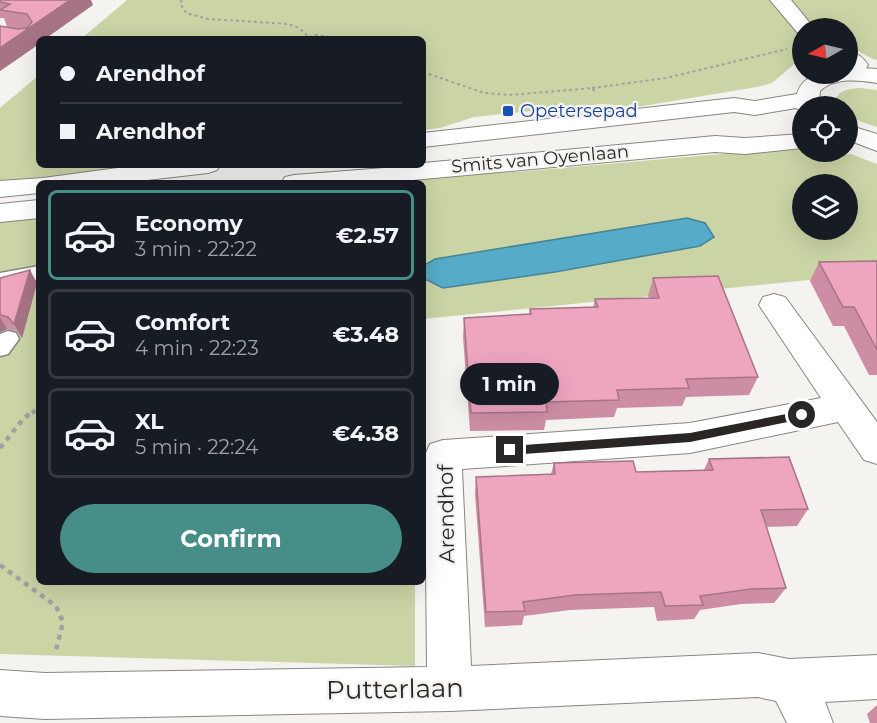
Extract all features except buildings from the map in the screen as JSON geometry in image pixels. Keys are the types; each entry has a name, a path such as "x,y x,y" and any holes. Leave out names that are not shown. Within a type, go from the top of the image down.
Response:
{"main road":[{"path":"780,0 792,19"},
{"path":"858,75 877,76"},
{"name":"Smits van Oyenlaan","path":"734,105 746,99 783,90 792,82"},
{"name":"Smits van Oyenlaan","path":"426,140 734,105 755,108 792,104"},
{"name":"Smits van Oyenlaan","path":"715,144 736,137 792,131"},
{"path":"858,135 877,142"},
{"name":"Smits van Oyenlaan","path":"326,180 715,144 745,146 792,142"},
{"path":"858,148 877,155"},
{"path":"79,180 182,168"},
{"path":"0,189 36,185"},
{"path":"0,213 36,209"},
{"path":"774,305 877,449"},
{"name":"Arendhof","path":"450,689 443,455 690,438 846,406"},
{"name":"Putterlaan","path":"0,693 45,696 450,689 758,675 789,681"},
{"path":"810,723 803,703 789,681 877,677"}],"lane":[{"path":"0,280 28,281"}],"path":[{"path":"182,0 180,3 186,13 208,19 288,24 299,27 307,36"},
{"path":"426,73 450,84 484,93 509,95 636,85 792,36"},
{"path":"592,88 597,94"},
{"path":"0,448 24,418 36,410"},
{"path":"0,565 56,606 63,622 45,696"}],"green space":[{"path":"127,0 877,0 877,60 858,51 858,18 792,18 792,66 772,83 637,107 602,104 474,117 440,128 426,130 426,36 85,36"},
{"path":"36,78 36,168 122,168 0,183 0,108"},
{"path":"860,88 877,90 877,127 858,120 858,96 838,96 846,90"},
{"path":"792,148 792,162 858,162 858,157 877,164 877,273 426,319 426,180 382,180 424,175 516,172"},
{"path":"36,215 36,585 415,585 415,666 0,654 0,219"}],"water":[{"path":"687,218 705,223 714,237 700,246 555,272 443,288 426,280 426,264 435,259"}],"place":[{"name":"Opetersepad","path":"508,111"}],"route":[{"path":"510,450 690,438 802,415"}]}
